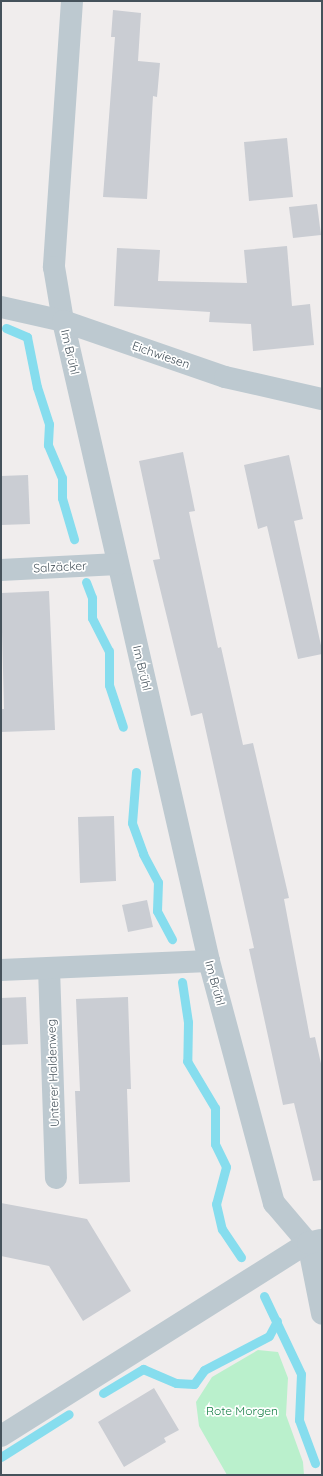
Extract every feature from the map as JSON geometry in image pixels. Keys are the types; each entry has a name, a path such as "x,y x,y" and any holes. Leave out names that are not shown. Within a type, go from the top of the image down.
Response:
{"street":[{"name":"Im Brühl","path":"72,1 54,267 63,321 209,961 274,1203 315,1242 322,1314"},
{"name":"Eichwiesen","path":"1,307 63,321 225,377 322,399"},
{"name":"Salzäcker","path":"1,570 118,564"},
{"path":"1,970 209,961"},
{"name":"Unterer Haldenweg","path":"49,968 56,1178"},
{"path":"1,1436 315,1242"}],"green space":[{"name":"Rote Morgen","path":"258,1350 278,1352 288,1378 286,1415 303,1462 304,1475 227,1475 199,1426 196,1402 212,1377"}],"building":[{"path":"113,10 141,13 138,61 160,63 157,97 153,96 147,199 103,197 115,37 111,37"},
{"path":"287,138 293,197 249,201 244,142"},
{"path":"317,204 321,235 293,238 289,207"},
{"path":"287,246 292,306 310,304 314,345 253,351 251,324 209,322 210,312 114,306 117,248 160,250 158,281 247,283 244,250"},
{"path":"183,452 195,511 189,512 218,648 221,647 243,745 253,743 289,898 284,899 310,1038 315,1037 322,1068 322,1180 313,1181 294,1103 283,1105 249,949 254,948 202,713 191,716 153,560 160,559 139,461"},
{"path":"289,455 303,519 294,521 322,650 322,654 298,659 267,526 258,529 244,465"},
{"path":"28,475 30,524 1,525 1,476"},
{"path":"49,591 55,730 1,732 1,709 4,709 1,593"},
{"path":"114,816 116,881 80,883 78,817"},
{"path":"147,900 153,927 128,932 122,905"},
{"path":"26,997 28,1044 1,1045 1,998"},
{"path":"128,997 131,1089 127,1089 130,1182 79,1184 75,1091 80,1091 76,999"},
{"path":"1,1203 87,1219 131,1291 83,1321 49,1266 1,1256"},
{"path":"154,1388 179,1430 164,1438 166,1442 124,1467 98,1422"}],"waterway":[{"path":"6,328 27,337 37,387 49,424 48,445 62,478 62,498 74,539"},
{"path":"86,582 92,598 92,618 109,651 109,685 123,727"},
{"path":"136,772 132,823 143,854 158,882 157,911 172,939"},
{"path":"182,982 188,1022 187,1061 215,1108 215,1144 226,1167 216,1204 222,1229 241,1257"},
{"path":"264,1296 301,1374 299,1420 315,1463"},
{"path":"103,1393 143,1369 176,1383 194,1384 204,1370 269,1336 277,1321"},
{"path":"1,1457 69,1414"}]}
